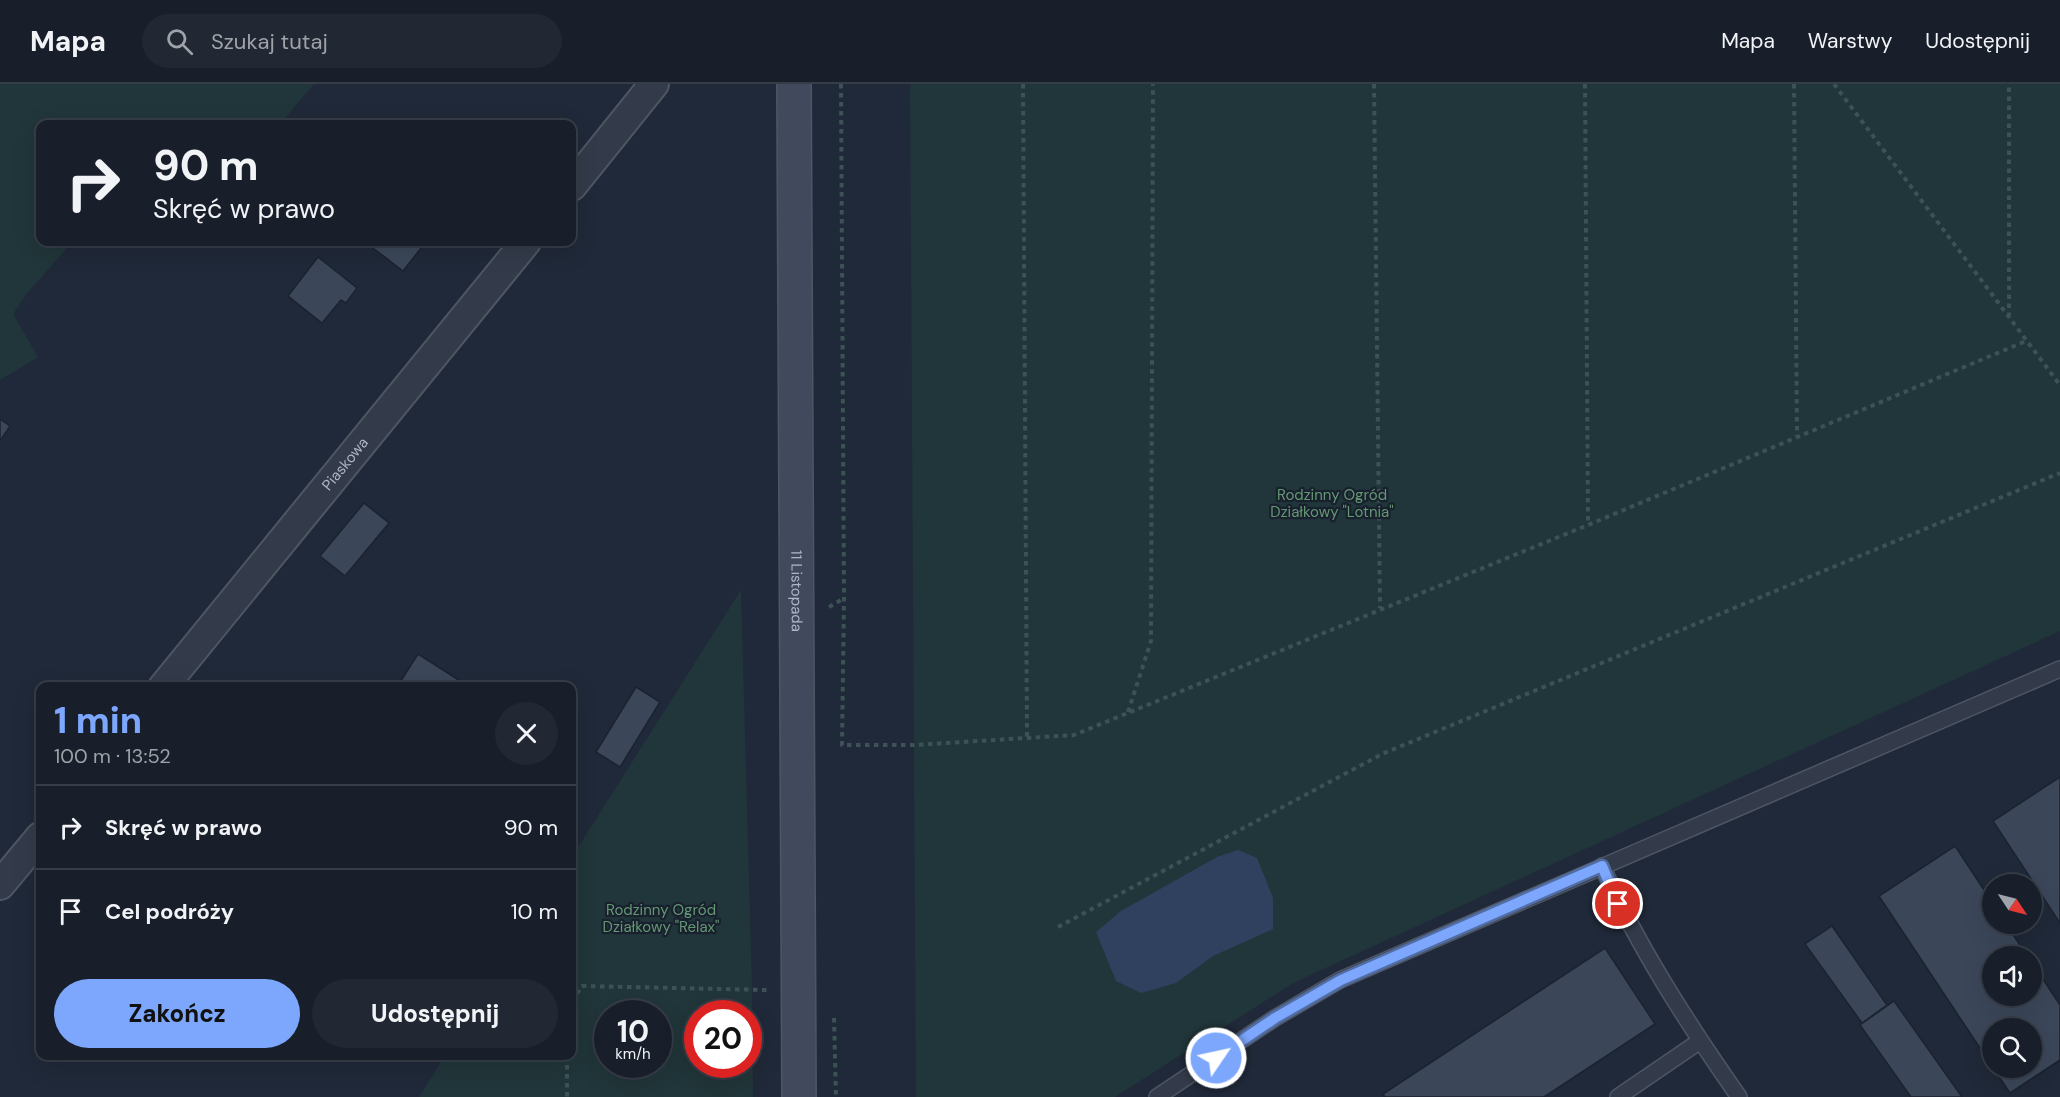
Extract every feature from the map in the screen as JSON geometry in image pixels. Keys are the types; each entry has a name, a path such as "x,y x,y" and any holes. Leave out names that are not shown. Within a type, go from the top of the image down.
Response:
{"street":[{"path":"576,181 654,84"},
{"name":"11 Listopada","path":"794,84 799,1097"},
{"name":"Piaskowa","path":"167,682 523,246"},
{"path":"0,885 36,842"}],"lane":[{"path":"1157,1097 1275,1018 1341,980 2060,669"},
{"path":"1602,866 1618,904 1700,1041 1739,1097"},
{"path":"1618,1097 1700,1041"}],"path":[{"path":"841,84 844,599 842,745 914,745 1074,735 1588,525 2026,341"},
{"path":"1023,84 1027,738"},
{"path":"1127,714 1151,641 1153,84"},
{"path":"1374,84 1380,609"},
{"path":"1585,84 1588,525"},
{"path":"1794,84 1797,436"},
{"path":"1834,84 2060,385"},
{"path":"2009,84 2009,318"},
{"path":"1058,927 1382,754 2060,473"},
{"path":"576,995 582,986 753,989"},
{"path":"567,1060 567,1097"}],"green space":[{"path":"0,84 314,84 283,120 36,120 36,246 69,246 25,296 13,314 38,357 0,380"},
{"name":"Rodzinny Ogród Działkowy \"Lotnia\"","path":"910,84 2060,84 2060,631 1293,983 1115,1097 916,1097"},
{"name":"Rodzinny Ogród Działkowy \"Relax\"","path":"741,590 752,1000 684,1000 684,1078 753,1078 753,1097 419,1097 442,1060 576,1060 576,851"}],"water":[{"path":"1238,850 1257,858 1273,898 1273,929 1213,956 1176,983 1141,993 1116,981 1096,932 1121,911 1217,857"}],"building":[{"path":"370,246 423,246 403,271"},
{"path":"318,257 357,288 346,303 341,300 322,323 288,296"},
{"path":"0,419 10,426 0,441"},
{"path":"364,503 389,523 345,576 320,556"},
{"path":"418,654 462,682 400,682"},
{"path":"636,687 660,702 620,767 596,752"},
{"path":"2060,777 2060,923 2042,896 2042,874 2028,874 1993,821"},
{"path":"1955,846 1982,887 1982,934 2013,934 2021,946 1982,946 1982,1006 2042,1006 2042,978 2060,1005 2060,1060 2042,1072 2042,1018 1982,1018 1982,1051 1879,896"},
{"path":"1832,926 1887,1005 1862,1023 1805,944"},
{"path":"1605,948 1655,1024 1544,1097 1385,1097 1383,1094"},
{"path":"1894,1001 1962,1097 1911,1097 1860,1025"},
{"path":"2000,1078 2033,1078 2010,1093"}],"route":[{"path":"1216,1058 1275,1018 1341,980 1602,866 1618,904"}]}
